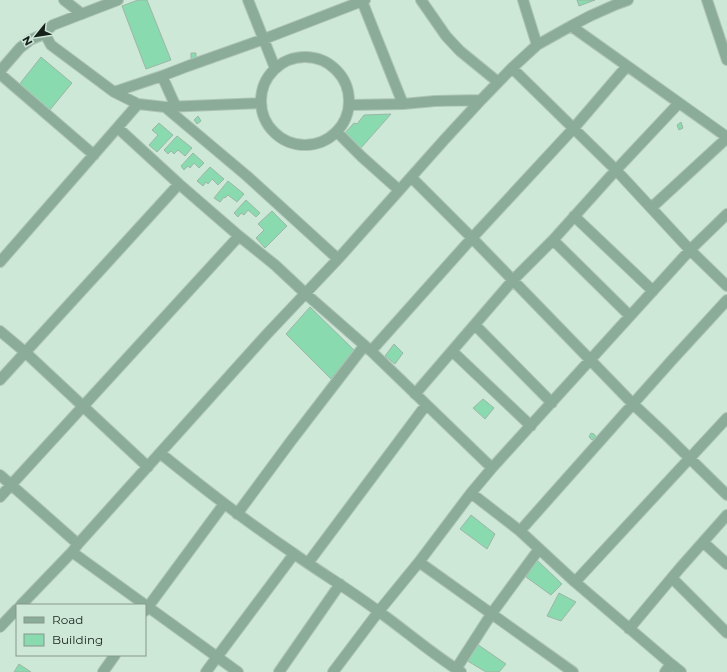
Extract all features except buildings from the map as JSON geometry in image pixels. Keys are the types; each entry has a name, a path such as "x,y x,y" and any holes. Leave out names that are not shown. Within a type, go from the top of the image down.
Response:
{"street":[{"path":"64,0 82,14"},
{"path":"94,155 0,73 20,48 30,40 46,33 53,24 82,14 105,2 118,0"},
{"path":"248,0 275,68"},
{"path":"114,92 264,39 363,0 403,104"},
{"path":"421,0 446,36 460,51 498,82"},
{"path":"523,0 537,46"},
{"path":"22,604 75,548 399,190 512,68 537,46 571,26 616,2 628,0"},
{"path":"707,0 727,60"},
{"path":"571,26 727,137 651,208"},
{"path":"46,33 47,39 51,45 114,92 138,104 176,107 261,103"},
{"path":"299,57 312,57 325,61 336,69 344,79 349,92 350,105 348,115 344,124 328,140 318,144 306,146 295,145 275,134 267,125 263,114 261,93 268,76 275,68 286,61 299,57"},
{"path":"237,514 290,441 368,349 573,129 627,66"},
{"path":"512,68 616,170 690,250 727,286"},
{"path":"162,76 176,107"},
{"path":"350,105 481,100"},
{"path":"415,394 513,280 679,103"},
{"path":"0,262 138,104"},
{"path":"165,107 247,176 338,259"},
{"path":"118,128 178,184 275,265 368,349 492,468"},
{"path":"337,132 399,190"},
{"path":"411,177 633,404 727,495"},
{"path":"0,380 178,184"},
{"path":"333,672 379,611 492,468 690,250 727,214"},
{"path":"574,216 653,291"},
{"path":"0,497 239,236"},
{"path":"552,240 630,316"},
{"path":"520,532 727,300"},
{"path":"474,325 552,403"},
{"path":"0,331 25,352 148,467"},
{"path":"452,351 531,426"},
{"path":"308,563 426,405"},
{"path":"575,582 727,418"},
{"path":"160,453 237,514 379,611 418,642 458,670 492,613 539,549"},
{"path":"0,475 75,548 141,604"},
{"path":"471,493 520,532 629,629 668,668 681,672"},
{"path":"224,504 147,609 238,672"},
{"path":"629,629 727,515"},
{"path":"703,542 727,564"},
{"path":"206,672 294,554"},
{"path":"419,562 573,672"},
{"path":"672,578 727,633"},
{"path":"279,672 340,584"},
{"path":"0,627 16,610"},
{"path":"103,672 114,656"}]}
